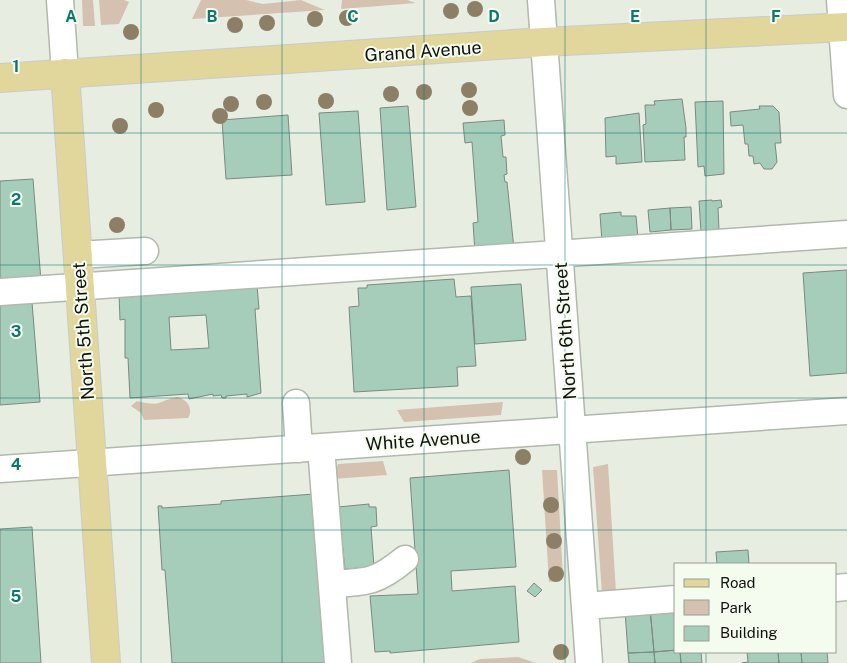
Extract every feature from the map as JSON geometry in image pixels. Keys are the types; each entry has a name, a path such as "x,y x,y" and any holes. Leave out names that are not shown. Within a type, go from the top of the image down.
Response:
{"main road":[{"name":"Grand Avenue","path":"0,78 544,42 845,27"},
{"name":"North 5th Street","path":"65,73 106,663"}],"street":[{"name":"North 5th Street","path":"60,0 65,73"},
{"name":"North 6th Street","path":"541,0 589,663"},
{"path":"840,0 845,27 847,95"},
{"path":"0,292 847,234"},
{"path":"78,255 145,251"},
{"path":"296,403 310,448 332,584 338,663"},
{"name":"White Avenue","path":"0,470 847,411"},
{"path":"332,584 365,582 384,576 405,558"},
{"path":"585,606 674,599"}],"green space":[{"path":"82,0 93,0 95,26 83,26"},
{"path":"99,0 124,0 129,2 119,24 101,25"},
{"path":"201,0 246,0 263,4 301,0 325,10 192,19"},
{"path":"342,0 407,0 416,3 341,9"},
{"path":"177,397 184,400 190,408 188,418 144,420 141,413 131,406 137,401 155,404"},
{"path":"503,402 501,415 404,422 397,410"},
{"path":"383,461 387,475 333,479 338,464"},
{"path":"608,464 616,592 602,593 593,467"},
{"path":"542,470 557,470 563,577 558,581 549,582"},
{"path":"518,657 536,663 471,663 480,659"}],"building":[{"path":"682,99 686,128 686,137 684,137 685,160 645,162 643,125 646,124 645,105 655,105 654,101"},
{"path":"723,101 724,174 705,176 704,166 698,167 695,102"},
{"path":"408,106 416,207 387,210 380,108"},
{"path":"759,106 773,106 779,112 781,143 775,143 777,162 772,169 764,169 760,163 754,164 753,156 749,156 748,144 745,144 743,125 731,126 730,112 760,109"},
{"path":"358,111 365,202 326,205 319,113"},
{"path":"639,113 642,162 616,164 616,156 606,157 605,118"},
{"path":"288,115 292,175 226,179 222,120"},
{"path":"504,120 505,135 501,136 503,157 506,157 507,174 504,175 505,182 507,182 514,249 475,252 473,223 478,222 472,142 465,143 463,123"},
{"path":"33,179 41,281 0,283 0,181"},
{"path":"721,200 722,207 718,208 719,231 701,232 699,201"},
{"path":"691,207 692,229 671,230 670,208"},
{"path":"670,208 671,230 650,232 648,210"},
{"path":"621,212 621,216 636,216 638,238 602,242 600,214"},
{"path":"847,270 847,373 810,376 803,273"},
{"path":"454,279 456,297 471,296 476,366 457,367 458,386 354,392 349,307 359,306 358,288 367,288 367,285"},
{"path":"521,284 526,340 475,344 471,287"},
{"path":"257,285 259,309 255,309 261,393 247,397 247,394 226,396 226,398 222,398 221,395 213,396 213,394 189,399 188,394 130,398 128,358 125,358 125,319 120,320 119,294","holes":["206,315 209,348 171,350 169,317"]},
{"path":"32,302 40,402 0,405 0,304"},
{"path":"509,470 516,567 451,571 452,591 515,586 519,642 390,653 390,651 375,652 370,596 418,594 410,478"},
{"path":"314,494 326,663 172,663 165,570 162,570 158,506 162,506 162,508 221,504 221,501"},
{"path":"369,504 369,507 376,507 377,526 371,527 374,567 345,569 338,507"},
{"path":"32,527 41,663 0,663 0,529"},
{"path":"748,550 749,563 717,563 716,552"},
{"path":"534,583 542,590 535,597 527,591"},
{"path":"674,607 674,650 654,652 650,609"},
{"path":"650,609 654,652 628,653 625,611"},
{"path":"674,650 674,653 680,653 681,663 655,663 654,652"},
{"path":"654,652 655,663 629,663 628,653"},
{"path":"680,653 701,653 702,663 681,663"},
{"path":"747,653 778,653 779,663 742,663 748,662"},
{"path":"778,653 801,653 802,663 779,663"},
{"path":"801,653 827,653 828,663 802,663"}]}
